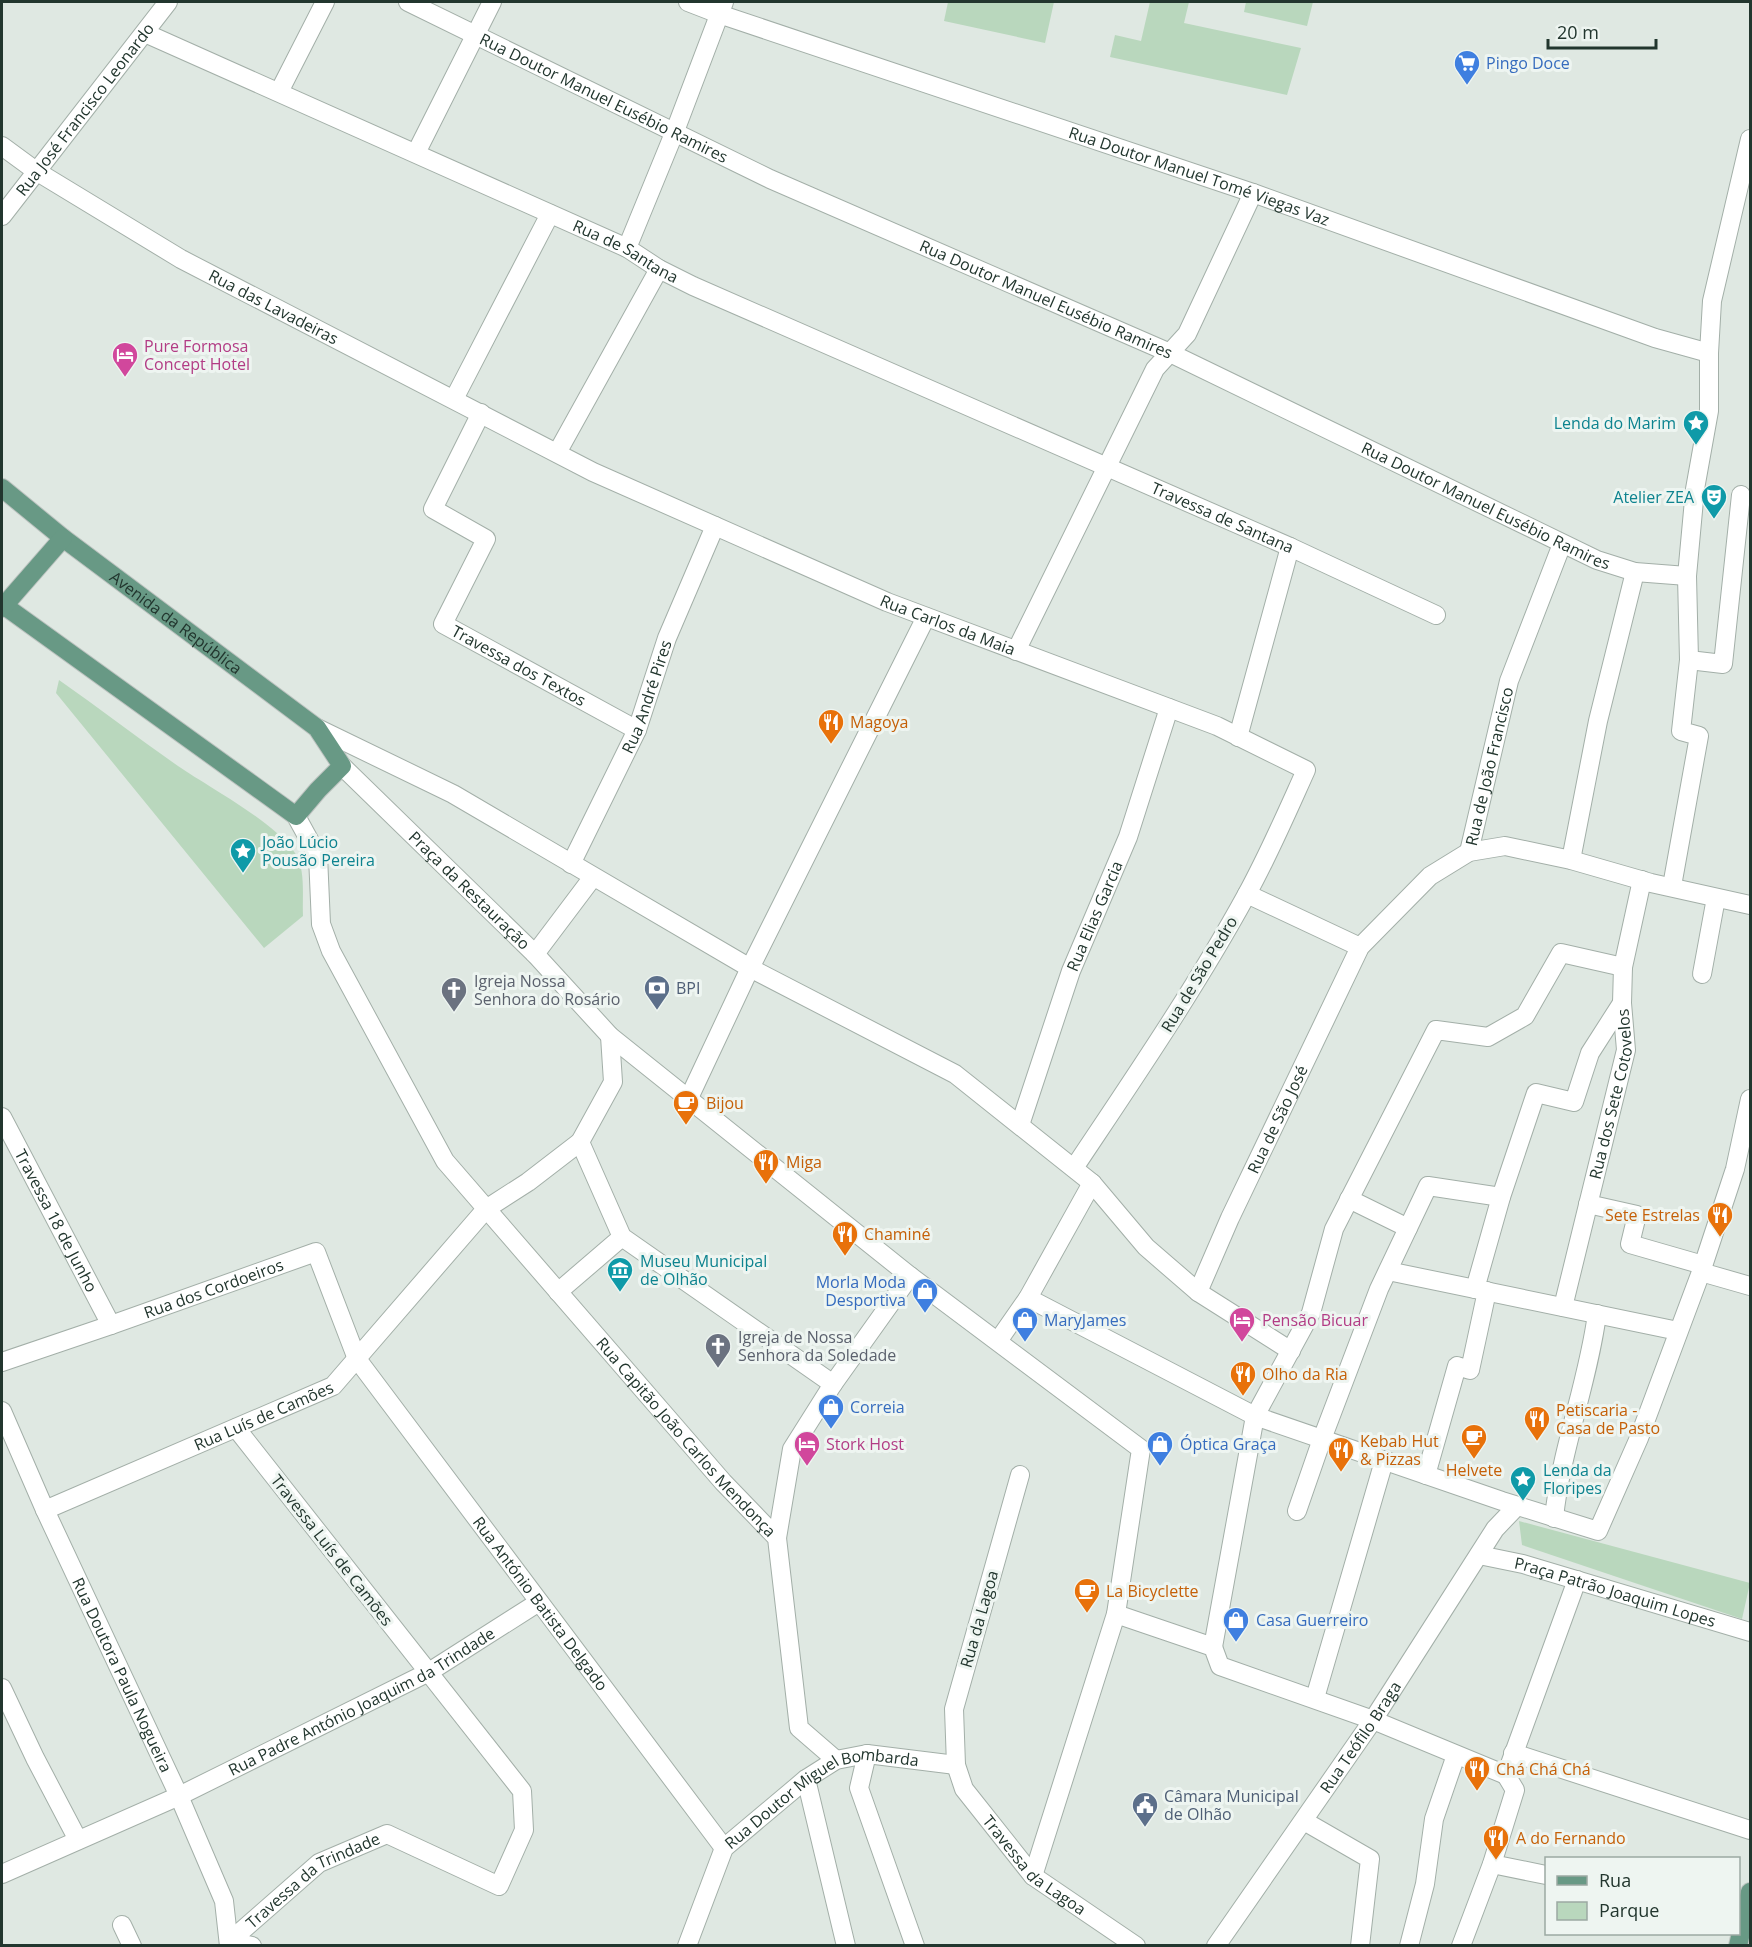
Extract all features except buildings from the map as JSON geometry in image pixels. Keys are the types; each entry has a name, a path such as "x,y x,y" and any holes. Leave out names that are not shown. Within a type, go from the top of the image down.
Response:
{"main road":[{"name":"Avenida da República","path":"5,497 317,728 342,766"},
{"path":"63,538 2,606 296,816 342,766"},
{"path":"1740,1929 1742,1912 1750,1892"}],"street":[{"name":"Rua José Francisco Leonardo","path":"2,216 168,2"},
{"path":"279,92 325,2"},
{"name":"Rua Doutor Manuel Eusébio Ramires","path":"408,2 770,179 1170,353 1597,560 1635,572 1687,576"},
{"path":"416,153 492,2"},
{"name":"Rua Doutor Manuel Tomé Viegas Vaz","path":"687,2 721,8 1254,193 1655,338 1709,353"},
{"path":"627,248 675,131 721,8"},
{"name":"Rua de Santana","path":"145,33 627,248 659,269 1107,467"},
{"path":"1672,886 1699,736 1682,731 1689,660 1687,576 1695,489 1709,411 1712,301 1750,139"},
{"name":"Rua das Lavadeiras","path":"2,146 36,171 181,259 593,472"},
{"path":"1016,651 1155,369 1187,334 1254,193"},
{"path":"454,399 550,214"},
{"path":"557,453 659,269"},
{"name":"Travessa dos Textos","path":"482,413 433,509 486,539 443,624 637,730"},
{"name":"Travessa de Santana","path":"1107,467 1290,547 1238,737"},
{"name":"Rua Carlos da Maia","path":"593,472 876,597 1216,726 1306,770"},
{"path":"1689,660 1723,664 1741,495"},
{"name":"Rua André Pires","path":"571,864 637,730 667,638 715,526"},
{"name":"Rua de João Francisco","path":"1360,947 1430,876 1469,852 1509,681 1562,544"},
{"path":"1290,547 1436,615"},
{"path":"1571,860 1598,721 1635,572"},
{"path":"688,1100 750,968 926,617"},
{"name":"Rua Elias Garcia","path":"1020,1125 1071,970 1128,837 1169,708"},
{"path":"317,728 453,794 750,968 955,1074 1092,1183 1146,1247 1198,1292 1291,1351"},
{"name":"Praça da Restauração","path":"342,766 535,954 610,1036 910,1276 1141,1449 1116,1614"},
{"name":"Rua de São Pedro","path":"1074,1168 1167,1029 1247,894 1306,770"},
{"path":"296,816 318,856 321,924 331,951 445,1161 558,1292 622,1237"},
{"path":"1469,852 1505,846 1571,860 1642,880 1750,905"},
{"path":"535,954 594,877"},
{"name":"Rua dos Sete Cotovelos","path":"1563,1307 1626,1050 1622,1003 1623,967 1642,880"},
{"path":"1247,894 1360,947"},
{"path":"1702,974 1716,898"},
{"name":"Rua de São José","path":"1198,1292 1230,1218 1360,947"},
{"path":"1461,1946 1492,1864 1515,1790 1506,1775 1316,1698 1221,1666 1213,1647 1255,1416 1311,1313 1334,1229 1436,1030 1488,1037 1525,1016 1561,953 1623,967"},
{"path":"1426,1475 1457,1366 1470,1370 1481,1290 1501,1197 1536,1093 1574,1102 1590,1053 1622,1003"},
{"path":"486,1209 528,1182 579,1142 613,1082 610,1036"},
{"path":"1028,1298 1255,1416 1517,1506 1599,1531 1639,1438 1702,1268 1735,1169 1750,1099"},
{"name":"Travessa 18 de Junho","path":"2,1117 111,1325"},
{"path":"579,1142 622,1237 833,1384"},
{"path":"998,1341 1028,1298 1092,1183"},
{"path":"1297,1511 1322,1439 1388,1271 1428,1186 1501,1197"},
{"path":"1349,1199 1408,1228"},
{"path":"1588,1204 1637,1215 1630,1244 1750,1286"},
{"name":"Rua Luís de Camões","path":"45,1510 333,1386 486,1209"},
{"name":"Rua dos Cordoeiros","path":"2,1362 316,1252 357,1359"},
{"path":"1388,1271 1678,1330"},
{"path":"777,1538 792,1449 833,1384 910,1276"},
{"name":"Rua Capitão João Carlos Mendonça","path":"558,1292 723,1482 777,1538 799,1728 836,1760"},
{"path":"1554,1518 1556,1498 1593,1350 1598,1314"},
{"name":"Rua António Batista Delgado","path":"357,1359 724,1848"},
{"name":"Rua Doutora Paula Nogueira","path":"2,1411 45,1510 179,1796 224,1901 229,1943"},
{"name":"Travessa Luís de Camões","path":"236,1428 429,1672"},
{"path":"1316,1698 1384,1461"},
{"name":"Rua da Lagoa","path":"956,1766 954,1709 1020,1476"},
{"name":"Rua Teófilo Braga","path":"1216,1946 1373,1720 1495,1529 1517,1506"},
{"name":"Praça Patrão Joaquim Lopes","path":"1479,1555 1523,1564 1750,1632"},
{"path":"1506,1775 1577,1580"},
{"name":"Rua Padre António Joaquim da Trindade","path":"2,1874 179,1796 429,1672 539,1602"},
{"path":"1033,1876 1116,1614 1213,1647"},
{"name":"Travessa da Trindade","path":"229,1943 320,1863 387,1834 499,1886 524,1830 522,1791 429,1672"},
{"path":"2,1688 78,1840"},
{"path":"1513,1753 1750,1830"},
{"path":"867,1754 859,1788 915,1946"},
{"name":"Rua Doutor Miguel Bombarda","path":"687,1946 724,1848 806,1779 836,1760 867,1754 956,1766"},
{"path":"1409,1946 1425,1884 1434,1819 1456,1755"},
{"name":"Travessa da Lagoa","path":"956,1766 964,1790 1033,1876 1136,1946"},
{"path":"806,1779 846,1946"},
{"path":"1304,1821 1370,1859 1359,1946"},
{"path":"1492,1864 1545,1875"},
{"path":"122,1925 132,1946"},
{"path":"229,1943 252,1946"}],"green space":[{"path":"948,2 1054,2 1045,43 944,21"},
{"path":"1150,2 1189,2 1184,23 1301,48 1287,95 1110,57 1115,35 1141,41"},
{"path":"1246,2 1313,2 1307,26 1244,12"},
{"path":"59,680 178,766 258,818 286,841 301,867 303,916 264,948 56,693"},
{"path":"1519,1521 1750,1583 1742,1619 1522,1545"}],"place":[{"name":"Pingo Doce","path":"1467,86"},
{"name":"Pure Formosa Concept Hotel","path":"125,378"},
{"name":"Lenda do Marim","path":"1696,446"},
{"name":"Atelier ZEA","path":"1714,520"},
{"name":"Magoya","path":"831,745"},
{"name":"João Lúcio Pousão Pereira","path":"243,874"},
{"name":"BPI","path":"657,1011"},
{"name":"Igreja Nossa Senhora do Rosário","path":"454,1013"},
{"name":"Bijou","path":"686,1126"},
{"name":"Miga","path":"766,1185"},
{"name":"Sete Estrelas","path":"1720,1238"},
{"name":"Chaminé","path":"845,1257"},
{"name":"Museu Municipal de Olhão","path":"620,1293"},
{"name":"Morla Moda Desportiva","path":"925,1314"},
{"name":"MaryJames","path":"1025,1343"},
{"name":"Pensão Bicuar","path":"1242,1343"},
{"name":"Igreja de Nossa Senhora da Soledade","path":"718,1369"},
{"name":"Olho da Ria","path":"1243,1397"},
{"name":"Correia","path":"831,1430"},
{"name":"Petiscaria - Casa de Pasto","path":"1537,1442"},
{"name":"Helvete","path":"1474,1460"},
{"name":"Stork Host","path":"807,1467"},
{"name":"Óptica Graça","path":"1160,1467"},
{"name":"Kebab Hut & Pizzas","path":"1341,1473"},
{"name":"Lenda da Floripes","path":"1523,1502"},
{"name":"La Bicyclette","path":"1087,1614"},
{"name":"Casa Guerreiro","path":"1236,1643"},
{"name":"Chá Chá Chá","path":"1477,1792"},
{"name":"Câmara Municipal de Olhão","path":"1145,1828"},
{"name":"A do Fernando","path":"1496,1861"}]}
